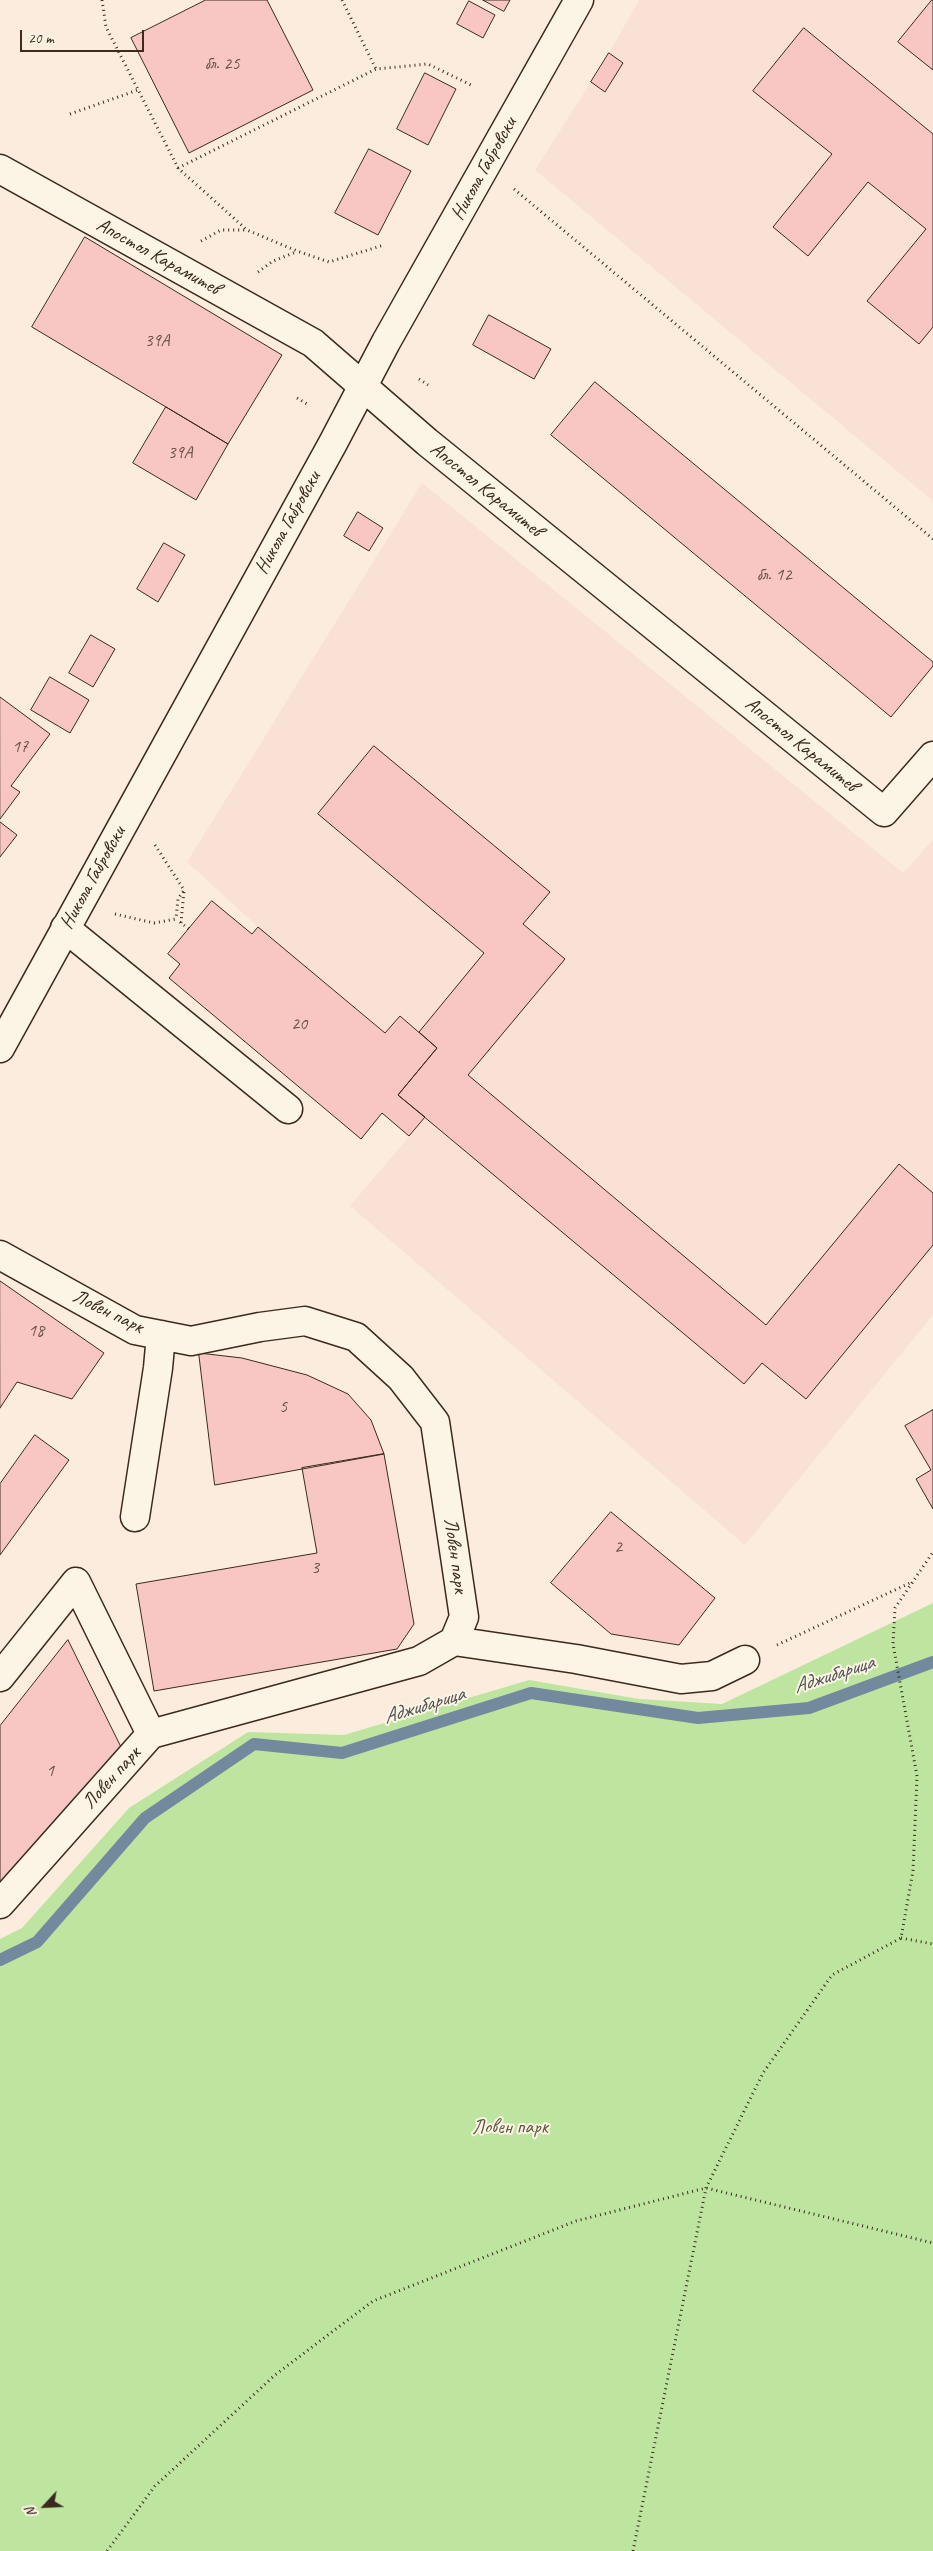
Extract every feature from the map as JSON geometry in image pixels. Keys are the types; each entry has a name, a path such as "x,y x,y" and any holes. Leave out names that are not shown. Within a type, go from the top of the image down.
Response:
{"street":[{"name":"Никола Габровски","path":"0,1048 363,386 579,0"},
{"name":"Апостол Карамитев","path":"0,169 313,343 427,442 884,812 933,756"},
{"path":"65,928 288,1109"},
{"name":"Ловен парк","path":"0,1255 135,1330 191,1341 260,1327 305,1321 356,1337 402,1378 436,1422 464,1617 454,1641 419,1661 151,1734 0,1904"},
{"path":"135,1517 158,1368 161,1335"},
{"path":"0,1677 76,1582 151,1734"},
{"path":"454,1641 576,1659 682,1679 712,1676 745,1660"}],"path":[{"path":"102,0 106,27 178,168 247,230 328,262 384,245"},
{"path":"342,0 376,69"},
{"path":"178,168 376,69 428,64 471,85"},
{"path":"70,114 138,90"},
{"path":"514,189 933,539"},
{"path":"419,379 428,385"},
{"path":"297,398 307,404"},
{"path":"155,845 184,890 181,923"},
{"path":"176,918 178,898 184,890"},
{"path":"112,913 154,923 176,918"},
{"path":"176,918 189,929"},
{"path":"901,1938 913,1871 917,1776 894,1644 895,1608 933,1552"},
{"path":"745,1660 912,1582"},
{"path":"633,2551 706,2188 763,2073 832,1975 901,1938 933,1944"},
{"path":"107,2551 162,2480 275,2375 373,2302 576,2221 706,2188 933,2243"}],"shaded area":[{"path":"639,0 933,0 933,501 535,170 591,82 605,92 623,63 609,53"},
{"path":"422,483 903,873 933,840 933,1315 745,1545 350,1206 425,1118 398,1095 437,1048 400,1016 385,1033 258,927 187,862"}],"green space":[{"name":"Ловен парк","path":"933,1603 933,2551 0,2551 0,1939 22,1928 129,1808 248,1732 344,1735 529,1680 639,1699 722,1704"}],"building":[{"path":"206,0 267,0 313,90 189,153 131,38"},
{"path":"483,0 510,0 504,11"},
{"path":"933,0 933,70 898,42"},
{"path":"469,1 495,15 483,38 457,24"},
{"path":"804,28 933,134 933,327 919,344 867,301 926,229 868,182 808,256 773,227 832,154 753,91"},
{"path":"609,53 623,63 605,92 591,82"},
{"path":"425,73 456,89 428,145 397,129"},
{"path":"369,149 411,171 378,235 335,213"},
{"path":"85,237 282,355 228,444 32,327"},
{"path":"489,315 551,349 534,379 473,345"},
{"path":"595,382 933,662 933,666 891,717 551,435"},
{"path":"166,407 228,444 196,500 133,463"},
{"path":"358,512 383,528 369,551 344,536"},
{"path":"164,543 185,555 158,602 137,589"},
{"path":"91,635 115,649 93,687 69,673"},
{"path":"50,677 89,700 70,733 31,710"},
{"path":"0,697 50,734 11,786 20,792 0,819"},
{"path":"374,746 550,892 523,924 565,959 468,1075 766,1325 899,1164 933,1193 933,1245 806,1399 762,1363 744,1384 398,1095 437,1048 419,1032 484,953 318,814"},
{"path":"0,822 17,835 0,857"},
{"path":"212,901 252,934 258,927 385,1033 400,1016 437,1048 398,1095 425,1117 409,1136 382,1113 361,1139 169,978 180,964 168,954"},
{"path":"0,1281 104,1353 72,1399 17,1382 0,1408"},
{"path":"199,1353 242,1358 307,1375 348,1394 371,1420 384,1454 215,1485"},
{"path":"933,1410 933,1509 916,1479 931,1470 905,1426"},
{"path":"35,1435 69,1460 0,1555 0,1484"},
{"path":"384,1454 414,1624 397,1649 154,1691 136,1584 317,1553 302,1468"},
{"path":"611,1512 715,1598 679,1645 611,1634 551,1583"},
{"path":"68,1640 121,1747 0,1888 0,1726"}],"waterway":[{"name":"Аджибарица","path":"0,1960 37,1942 145,1818 254,1744 342,1753 531,1693 698,1718 809,1708 933,1662"}]}
